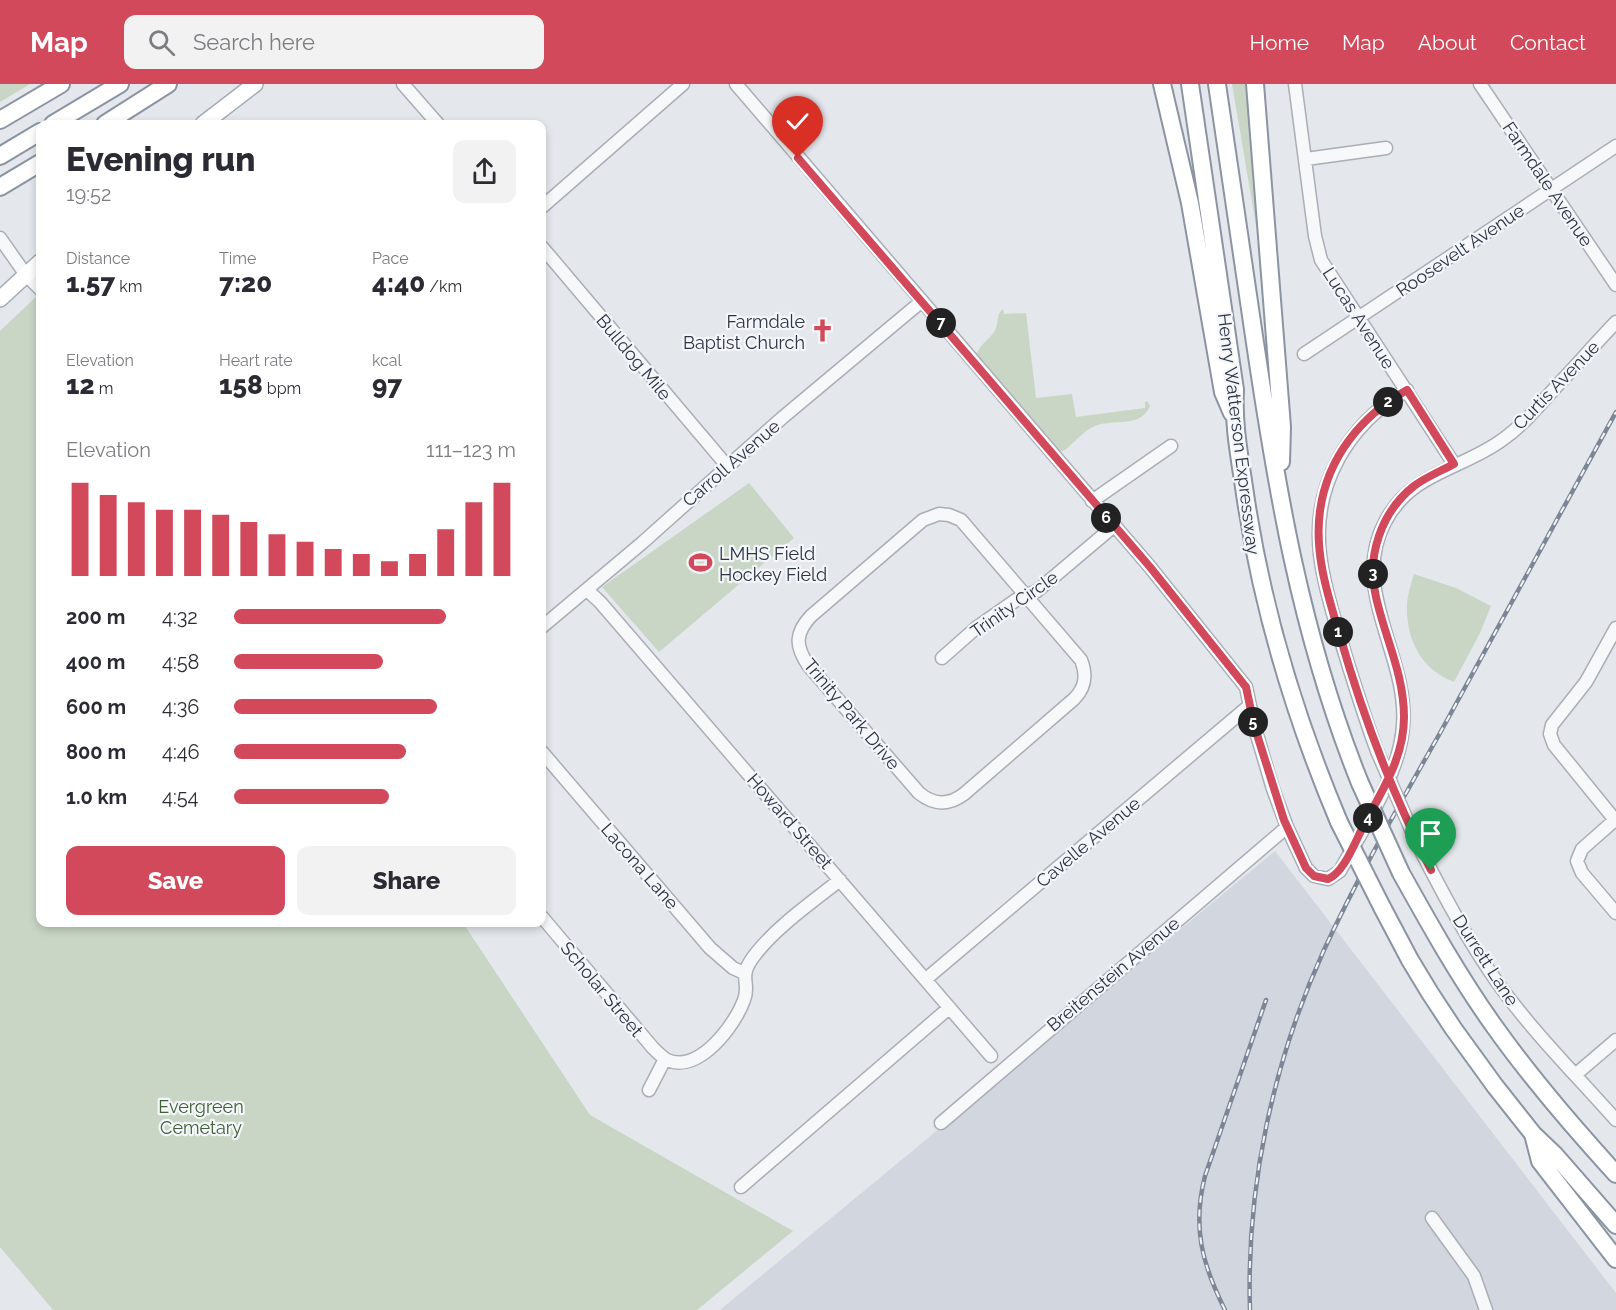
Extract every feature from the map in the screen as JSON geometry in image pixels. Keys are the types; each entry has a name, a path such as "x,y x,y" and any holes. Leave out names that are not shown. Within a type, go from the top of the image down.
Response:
{"highway":[{"path":"0,120 61,84"},
{"path":"61,120 120,84"},
{"path":"111,120 168,84"},
{"path":"1162,84 1178,143 1223,392 1233,416"},
{"name":"Henry Watterson Expressway","path":"1190,84 1235,390 1233,416 1254,554 1274,639 1306,740 1339,822 1382,907 1410,960 1453,1028 1533,1134 1552,1152 1616,1225"},
{"name":"Henry Watterson Expressway","path":"1217,84 1280,498 1296,580 1329,699 1360,783 1401,873 1449,958 1494,1027 1529,1074 1616,1174"},
{"path":"1255,84 1282,427 1280,498"},
{"path":"1258,135 1265,111 1264,84"},
{"path":"0,156 36,134"},
{"path":"0,188 36,166"},
{"path":"1533,1134 1540,1161 1616,1259"}],"main road":[{"path":"208,120 255,84"},
{"path":"0,299 36,266"}],"street":[{"path":"403,84 434,120"},
{"path":"546,204 683,84"},
{"path":"736,84 1150,567 1246,687 1254,725 1287,827"},
{"name":"Lucas Avenue","path":"1296,84 1315,236 1321,260 1454,464"},
{"name":"Farmdale Avenue","path":"1480,84 1616,285"},
{"name":"Roosevelt Avenue","path":"1304,354 1616,146"},
{"path":"1306,159 1386,148"},
{"path":"0,238 26,275 36,285"},
{"name":"Bulldog Mile","path":"546,252 728,467"},
{"name":"Carroll Avenue","path":"546,624 782,418 922,302"},
{"name":"Curtis Avenue","path":"1287,827 1300,858 1309,872 1328,879 1340,871 1392,772 1401,746 1404,718 1400,679 1374,587 1373,561 1377,542 1388,516 1407,493 1421,482 1501,441 1521,425 1616,322"},
{"name":"Durrett Lane","path":"1407,390 1370,416 1350,437 1329,477 1319,519 1319,552 1326,587 1354,686 1377,752 1417,843 1457,918 1497,982 1523,1015 1616,1120"},
{"path":"1092,501 1171,446"},
{"name":"Trinity Park Drive","path":"949,514 961,520 1027,596 1081,660 1085,670 1083,687 1074,699 964,794 948,803 935,802 919,793 808,665 800,650 798,640 801,628 811,616 905,534 933,515 949,514"},
{"name":"Trinity Circle","path":"942,658 976,628 1016,600 1037,591 1113,526"},
{"name":"Howard Street","path":"587,590 677,689 991,1056"},
{"path":"1616,628 1586,682 1553,723 1550,734 1554,745 1616,819 1582,849 1577,861 1582,873 1616,913"},
{"name":"Cavelle Avenue","path":"927,979 1250,705"},
{"name":"Lacona Lane","path":"546,757 710,948 733,968 744,973"},
{"name":"Breitenstein Avenue","path":"941,1123 1287,827"},
{"path":"649,1090 665,1059 678,1062 695,1058 714,1045 746,997 744,973 752,958 771,938 840,880"},
{"name":"Scholar Street","path":"546,922 614,1004 665,1059"},
{"path":"741,1186 949,1008"},
{"path":"1575,1075 1616,1040"},
{"path":"1432,1218 1474,1276 1486,1310"}],"shaded area":[{"path":"1275,851 1616,1293 1616,1310 720,1310"}],"green space":[{"path":"0,84 30,84 0,102"},
{"path":"1232,84 1249,84 1261,255"},
{"name":"Evergreen Cemetary","path":"36,297 36,927 466,927 590,1115 793,1231 697,1310 53,1310 0,1247 0,331"},
{"path":"1003,309 1004,314 1026,313 1036,398 1072,394 1076,417 1145,408 1147,401 1150,406 1146,413 1140,418 1126,422 1095,426 1065,450 1060,452 1057,450 976,357 980,348 994,332 998,315"},
{"name":"LMHS Field Hockey Field","path":"749,483 794,538 659,652 602,587"},
{"path":"1414,574 1456,588 1491,606 1480,633 1454,682 1442,677 1424,661 1413,641 1409,630 1407,606"}],"railway":[{"path":"1250,1310 1253,1218 1266,1126 1290,1036 1306,993 1337,922 1365,868 1616,412"},
{"path":"1225,1310 1210,1277 1201,1245 1199,1212 1201,1195 1205,1176 1266,1000"}],"place":[{"name":"Farmdale Baptist Church","path":"823,331"},
{"name":"LMHS Field Hockey Field","path":"701,563"}],"route":[{"path":"798,158 1150,567 1246,687 1254,725 1273,789 1300,858 1314,876 1328,879 1340,871 1366,821 1392,772 1396,764 1401,746 1404,718 1400,679 1374,587 1373,561 1377,542 1383,525 1399,501 1421,482 1454,464 1407,390 1370,416 1342,449 1323,493 1318,531 1319,552 1326,587 1354,686 1377,752 1402,811 1431,870"}]}
